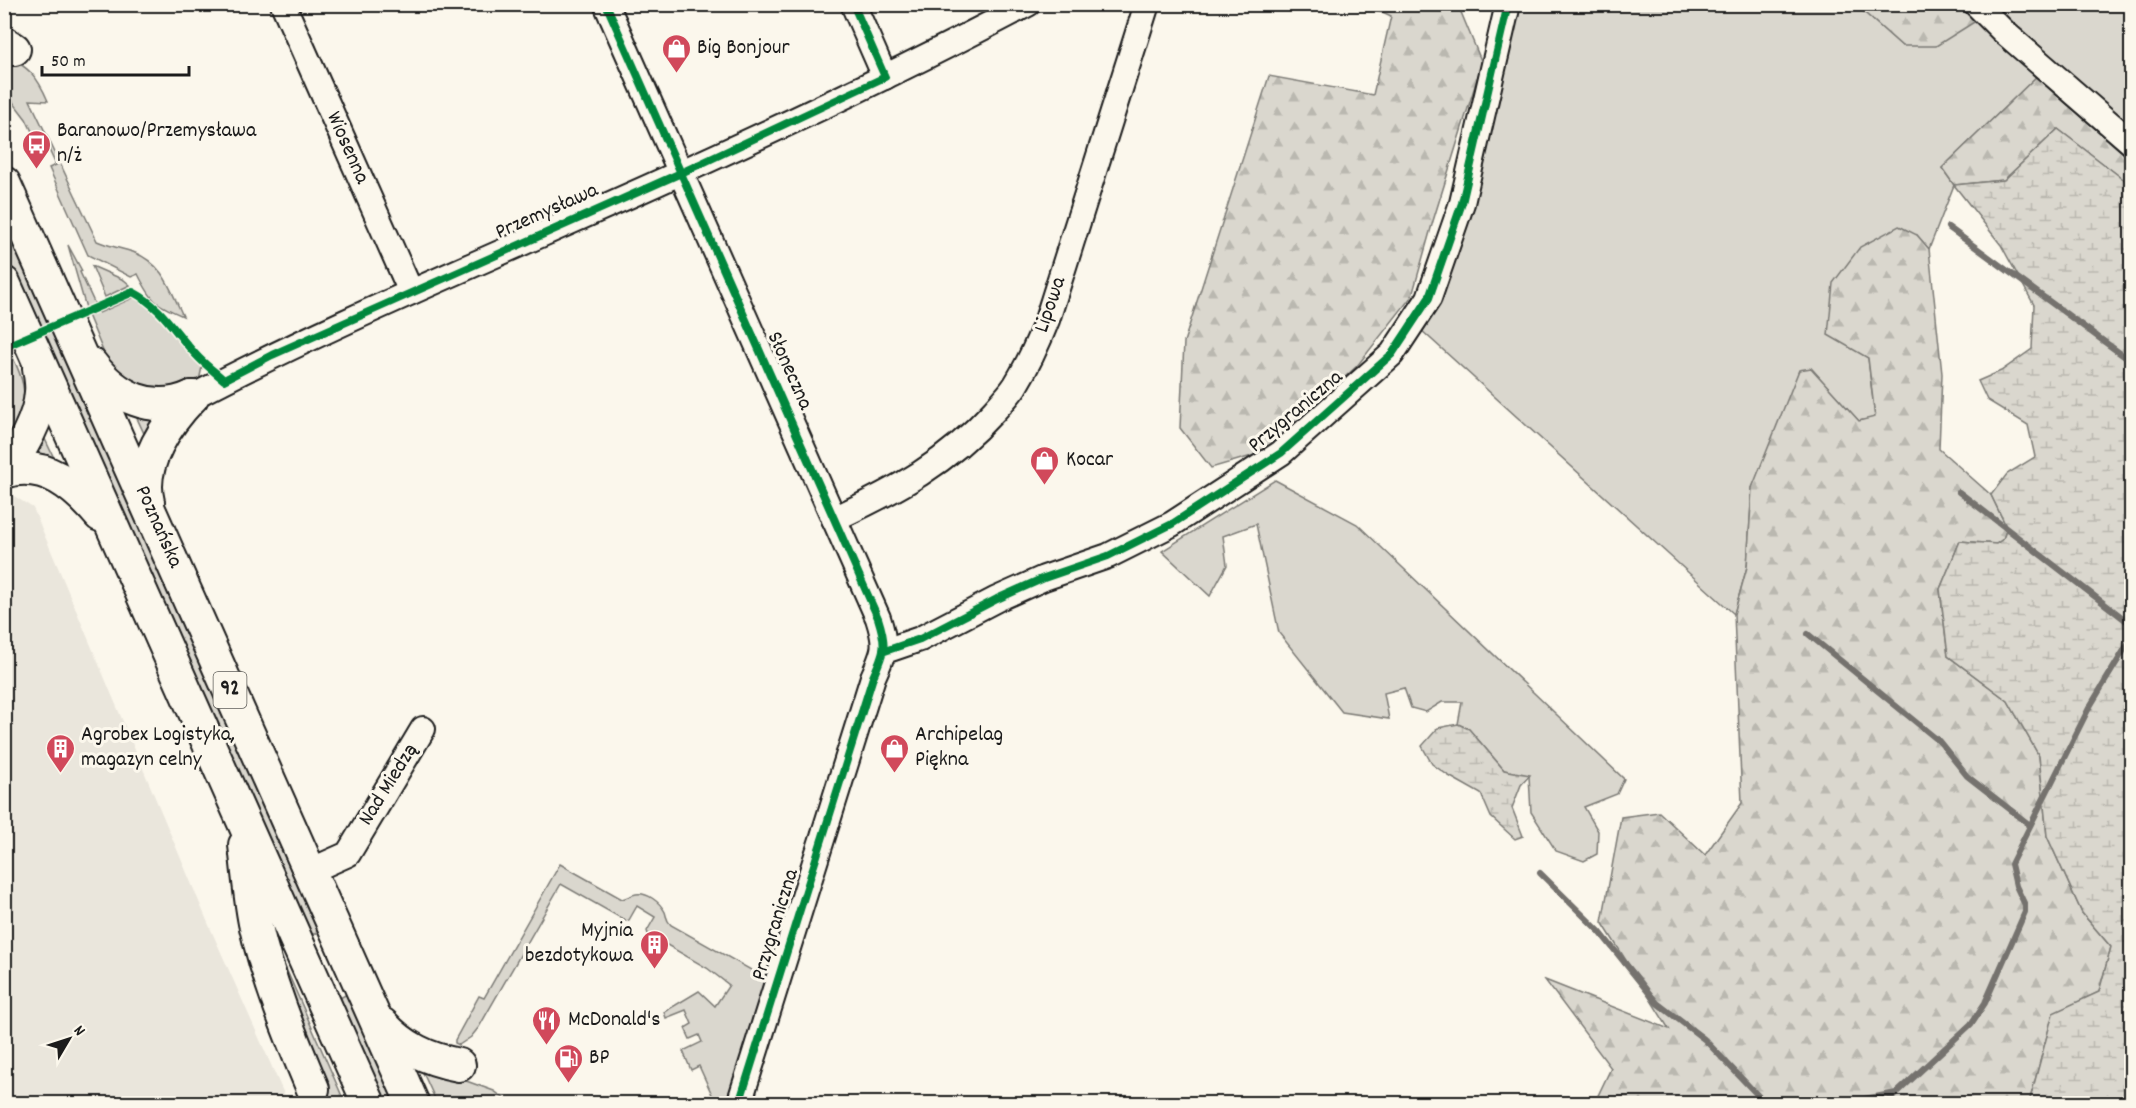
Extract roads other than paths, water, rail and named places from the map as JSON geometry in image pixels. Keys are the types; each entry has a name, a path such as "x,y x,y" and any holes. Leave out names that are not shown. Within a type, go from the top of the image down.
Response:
{"main road":[{"name":"Poznańska","path":"4,183 310,871"},
{"name":"Poznańska","path":"4,283 369,1104"},
{"path":"74,338 97,372 113,387 129,397 160,405 192,397"},
{"path":"4,471 23,443 39,401 41,392 38,358"},
{"path":"150,508 146,485 153,455 169,424 192,397"},
{"path":"4,471 33,469 51,474 64,481 101,516 125,554"},
{"path":"241,815 251,901 258,934 288,1029 316,1096"},
{"name":"92","path":"310,871 413,1104"},
{"path":"373,1012 391,1033 413,1050 427,1057 459,1065"}],"street":[{"name":"Wiosenna","path":"283,4 411,292"},
{"name":"Słoneczna","path":"606,4 878,618 885,651"},
{"path":"853,4 885,77"},
{"name":"Przemysława","path":"192,397 272,355 681,173 885,77 1028,4"},
{"name":"Lipowa","path":"834,519 921,474 955,450 1013,389 1032,356 1047,320 1148,4"},
{"name":"Przygraniczna","path":"739,1104 873,676 885,651 920,639 997,598 1044,578 1108,556 1172,524 1281,453 1392,354 1429,298 1461,203 1508,4"},
{"path":"1976,4 2004,32 2132,143"},
{"name":"Nad Miedzą","path":"310,871 348,854 423,729"}],"waterway":[{"path":"1948,227 2132,362"},
{"path":"1959,492 2132,625"},
{"path":"1808,634 1939,741 1967,776 2030,825"},
{"path":"1885,1104 1971,1024 1985,1003 2025,912 2025,905 2016,886 2011,864 2089,708 2132,637"},
{"path":"1540,873 1600,932 1657,1003 1704,1039 1766,1104"},
{"path":"1838,1104 1896,1093"}],"place":[{"name":"Big Bonjour","path":"676,74"},
{"name":"Baranowo/Przemysława n/ż","path":"36,170"},
{"name":"Kocar","path":"1045,486"},
{"name":"Agrobex Logistyka, magazyn celny","path":"60,774"},
{"name":"Archipelag Piękna","path":"894,774"},
{"name":"Myjnia bezdotykowa","path":"654,970"},
{"name":"McDonald's","path":"547,1046"},
{"name":"BP","path":"568,1084"}]}
